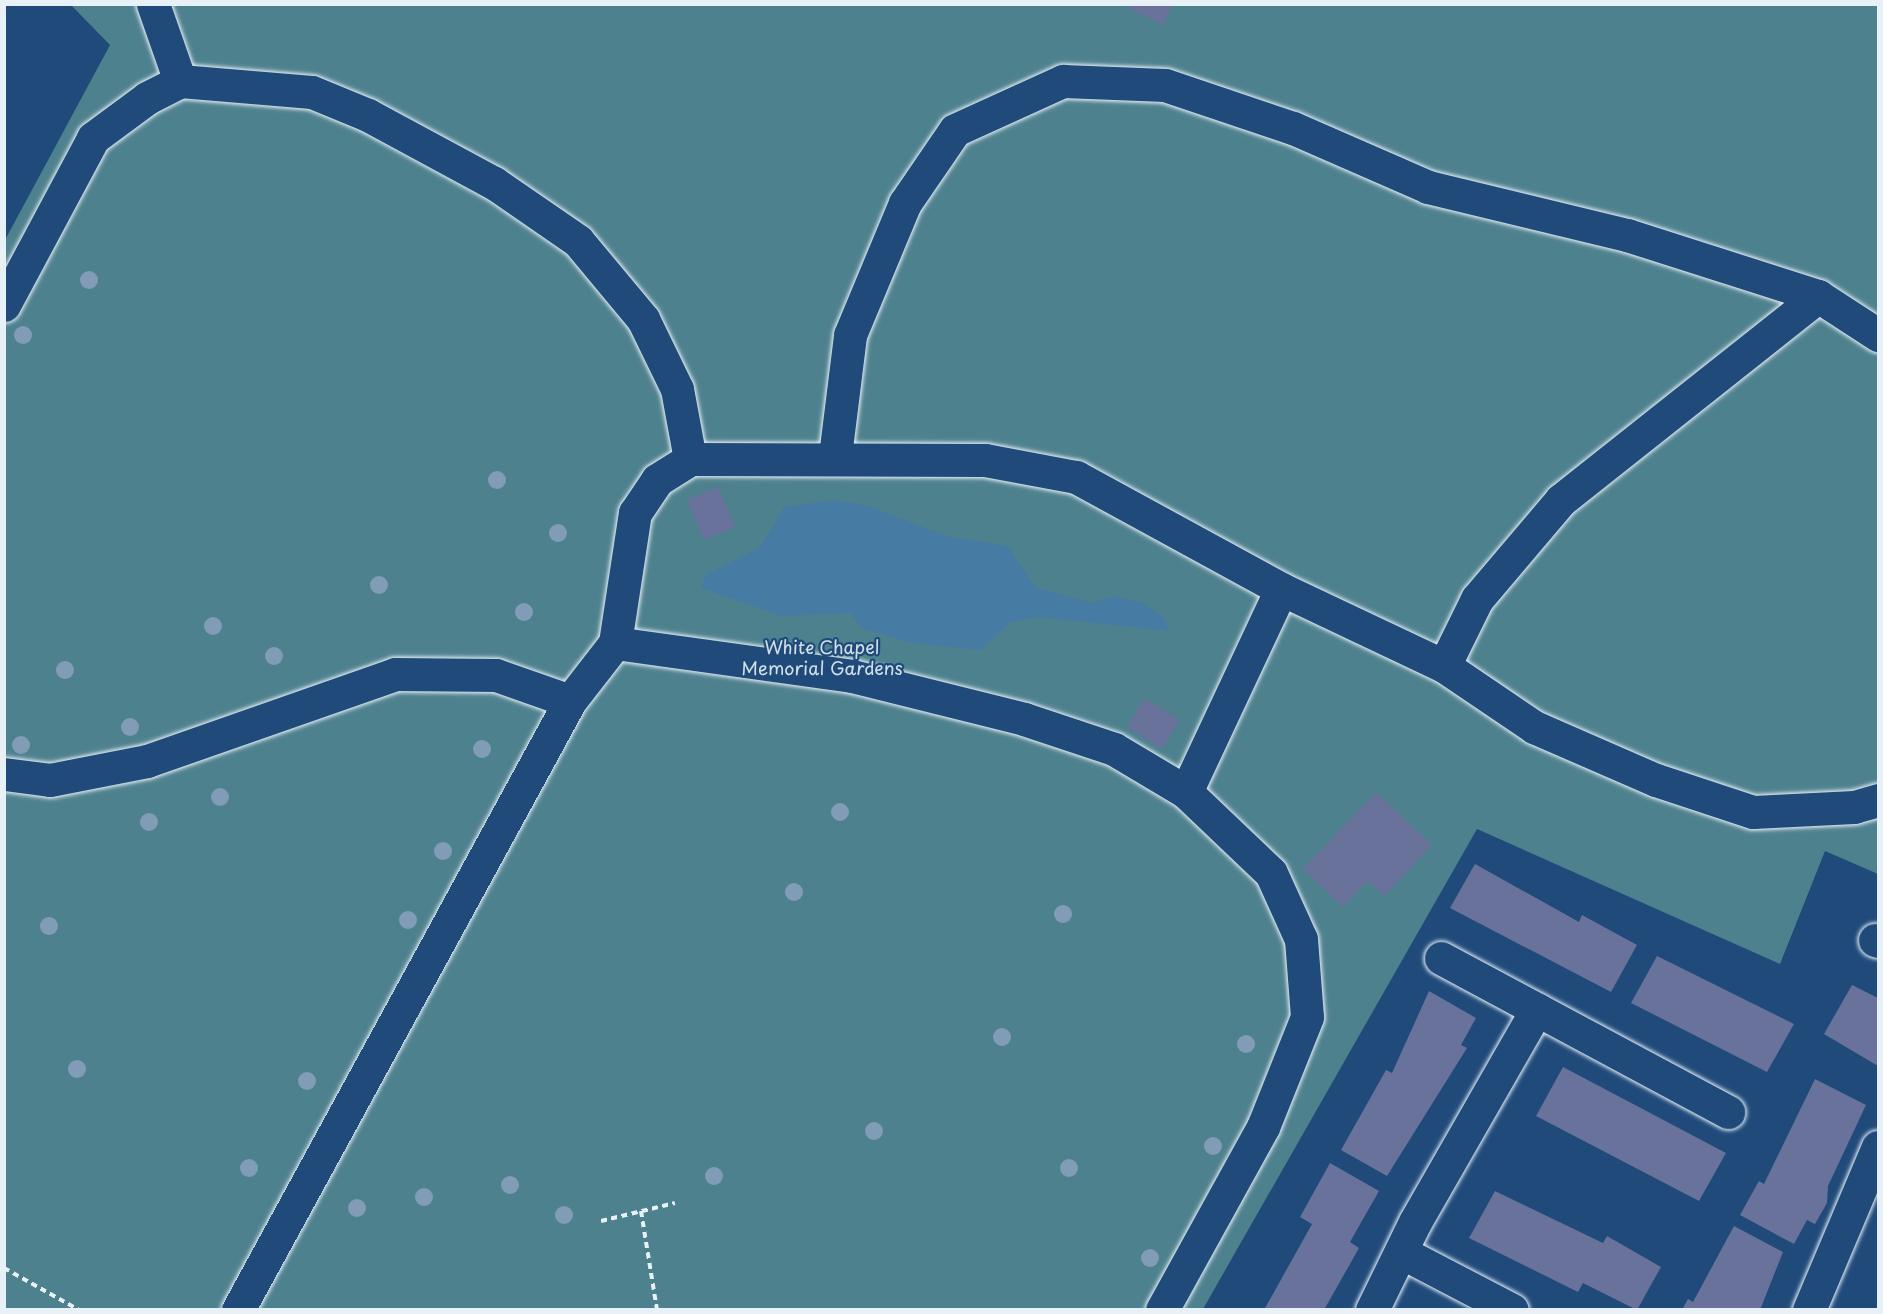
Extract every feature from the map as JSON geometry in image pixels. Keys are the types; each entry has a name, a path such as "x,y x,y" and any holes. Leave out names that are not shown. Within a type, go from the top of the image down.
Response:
{"lane":[{"path":"153,4 180,81"},
{"path":"4,304 93,138 180,81 312,92 368,115 494,183 578,241 643,319 677,388 690,459"},
{"path":"835,456 850,335 905,204 956,130 1063,81 1165,85 1293,128 1428,187 1627,236 1818,296 1878,335"},
{"path":"1444,666 1477,599 1561,500 1818,296"},
{"path":"238,1310 570,701 615,643 634,513 657,480 690,459 835,456 985,460 1076,477 1281,589 1444,666 1534,728 1656,780 1753,812 1854,807 1878,800"},
{"path":"1186,792 1281,589"},
{"path":"615,643 852,676 1024,719 1114,749 1186,792 1271,873 1301,939 1307,1017 1263,1127 1162,1310"},
{"path":"4,774 50,780 147,761 394,674 496,675 570,701"},
{"path":"1441,958 1728,1112"},
{"path":"1372,1310 1401,1252 1537,1009"},
{"path":"1809,1310 1878,1147"},
{"path":"1401,1252 1512,1310"}],"path":[{"path":"602,1221 675,1203"},
{"path":"641,1211 657,1310"},
{"path":"4,1268 79,1310"}],"green space":[{"name":"White Chapel Memorial Gardens","path":"71,5 1878,5 1878,874 1825,851 1780,964 1477,829 1203,1309 5,1310 5,240 110,45"}],"water":[{"path":"835,500 868,506 947,536 1008,546 1035,587 1092,603 1114,596 1143,603 1163,617 1169,631 1038,617 1011,622 980,650 913,643 862,629 851,613 782,616 701,588 706,575 760,547 784,507"}],"building":[{"path":"1131,4 1173,4 1163,25 1130,9"},
{"path":"718,487 735,527 704,540 687,500"},
{"path":"1144,698 1180,720 1162,749 1127,727"},
{"path":"1376,792 1432,845 1384,896 1368,881 1343,907 1303,869"},
{"path":"1475,864 1579,922 1582,915 1637,945 1611,992 1450,908"},
{"path":"1657,956 1794,1024 1767,1072 1631,1003"},
{"path":"1852,985 1878,998 1878,1066 1824,1034"},
{"path":"1429,991 1476,1018 1461,1045 1467,1048 1387,1176 1341,1150 1386,1070 1392,1073"},
{"path":"1563,1067 1726,1153 1699,1201 1536,1116"},
{"path":"1815,1079 1866,1105 1828,1186 1827,1203 1815,1224 1807,1220 1794,1244 1740,1215 1759,1181 1764,1184"},
{"path":"1330,1163 1379,1191 1350,1242 1359,1248 1324,1310 1264,1310 1312,1224 1300,1217"},
{"path":"1495,1191 1603,1243 1607,1236 1661,1267 1637,1310 1583,1283 1578,1292 1469,1238"},
{"path":"1734,1226 1783,1252 1760,1310 1682,1310 1688,1299 1693,1302"}]}
